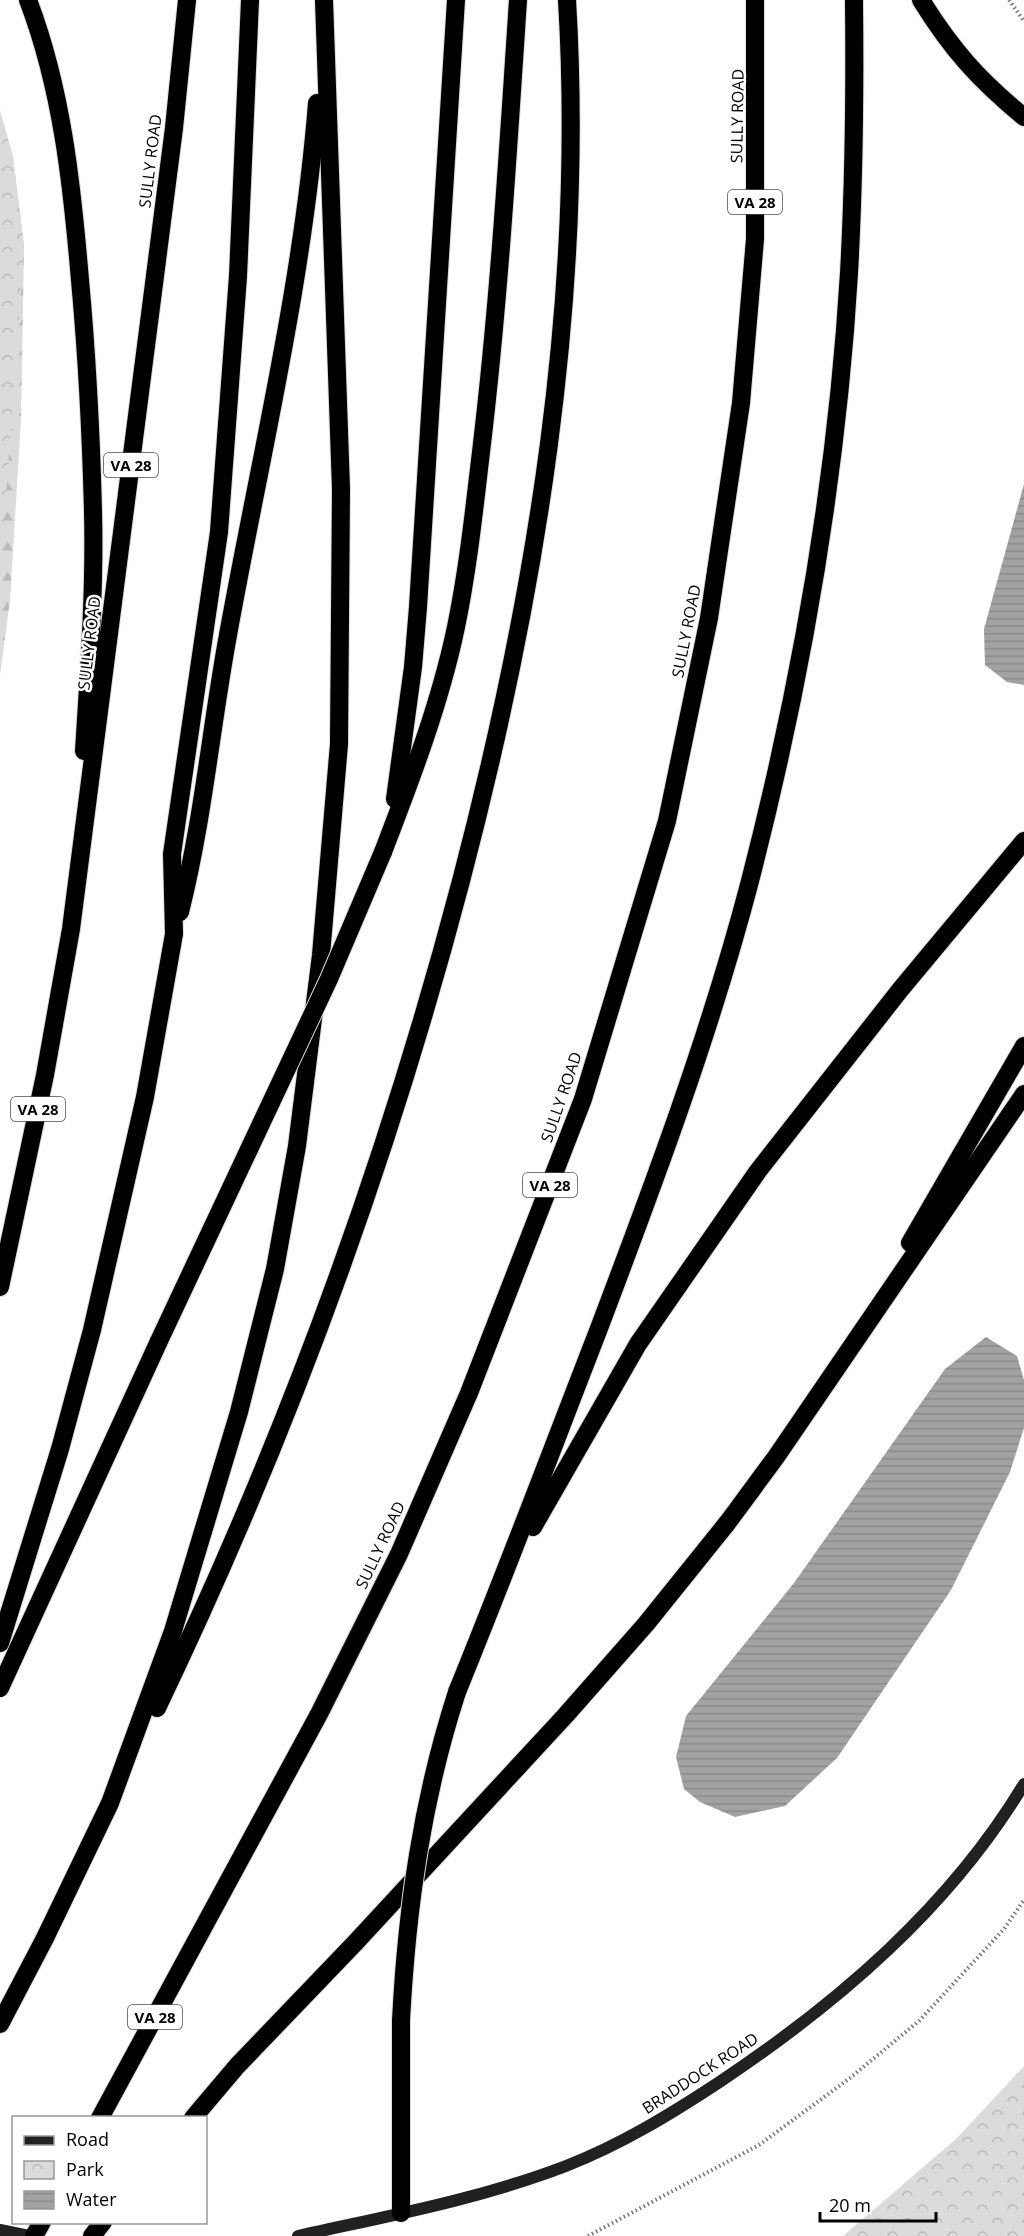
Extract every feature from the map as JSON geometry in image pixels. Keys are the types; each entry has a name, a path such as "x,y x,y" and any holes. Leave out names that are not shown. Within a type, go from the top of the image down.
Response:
{"highway":[{"path":"28,0 40,31 62,121 74,206 86,360 93,512 92,617 70,929"},
{"name":"SULLY ROAD","path":"0,1287 47,1065 70,929 174,128 188,0"},
{"path":"174,934 172,854 219,532 238,276 250,0"},
{"path":"110,1803 169,1642 207,1524 275,1269 297,1146 320,967 339,744 341,619 341,489 324,0"},
{"path":"383,852 397,790 414,657 456,0"},
{"path":"0,1688 159,1341 329,979 411,780 447,659 470,547 488,397 518,0"},
{"path":"0,2024 45,1938 209,1598 290,1405 375,1174 434,981 487,781 523,607 557,380 565,278 569,177 567,0"},
{"name":"SULLY ROAD","path":"101,2116 320,1714 399,1554 469,1393 587,1088 667,821 710,618 741,403 754,239 756,0"},
{"path":"401,2213 401,2020 409,1906 417,1849 440,1745 457,1692 498,1592 629,1249 714,1004 750,881 777,764 812,588 849,277 855,129 854,0"},
{"path":"921,0 941,32 983,83 1024,117"},
{"path":"0,1643 56,1460 92,1330 145,1097 174,934 195,855 228,635 270,426 303,240 324,20"},
{"path":"498,1592 566,1465 638,1344 758,1171 900,990 1024,841"},
{"path":"830,1379 1024,1046"},
{"path":"194,2116 237,2066 566,1716 646,1624 728,1522 830,1379 1024,1094"},
{"path":"92,2236 102,2224"}],"main road":[{"name":"BRADDOCK ROAD","path":"298,2236 401,2213 510,2184 565,2166 622,2142 746,2064 803,2023 914,1926 966,1868 1024,1785"},
{"path":"0,2230 29,2236"}],"path":[{"path":"1009,0 1024,21"},
{"path":"588,2236 759,2145 850,2078 919,2021 1004,1929 1024,1900"}],"green space":[{"path":"0,111 13,157 24,246 21,420 10,600 0,675"},
{"path":"0,111 13,157 24,246 0,579"},
{"path":"1024,2066 1024,2236 843,2236 957,2138"}],"water":[{"path":"1024,484 1024,685 1007,682 985,665 984,629"},
{"path":"986,1337 1017,1356 1024,1380 1024,1428 1010,1472 951,1590 837,1758 785,1806 735,1817 700,1802 684,1789 676,1757 686,1716 794,1583 945,1369"}]}
